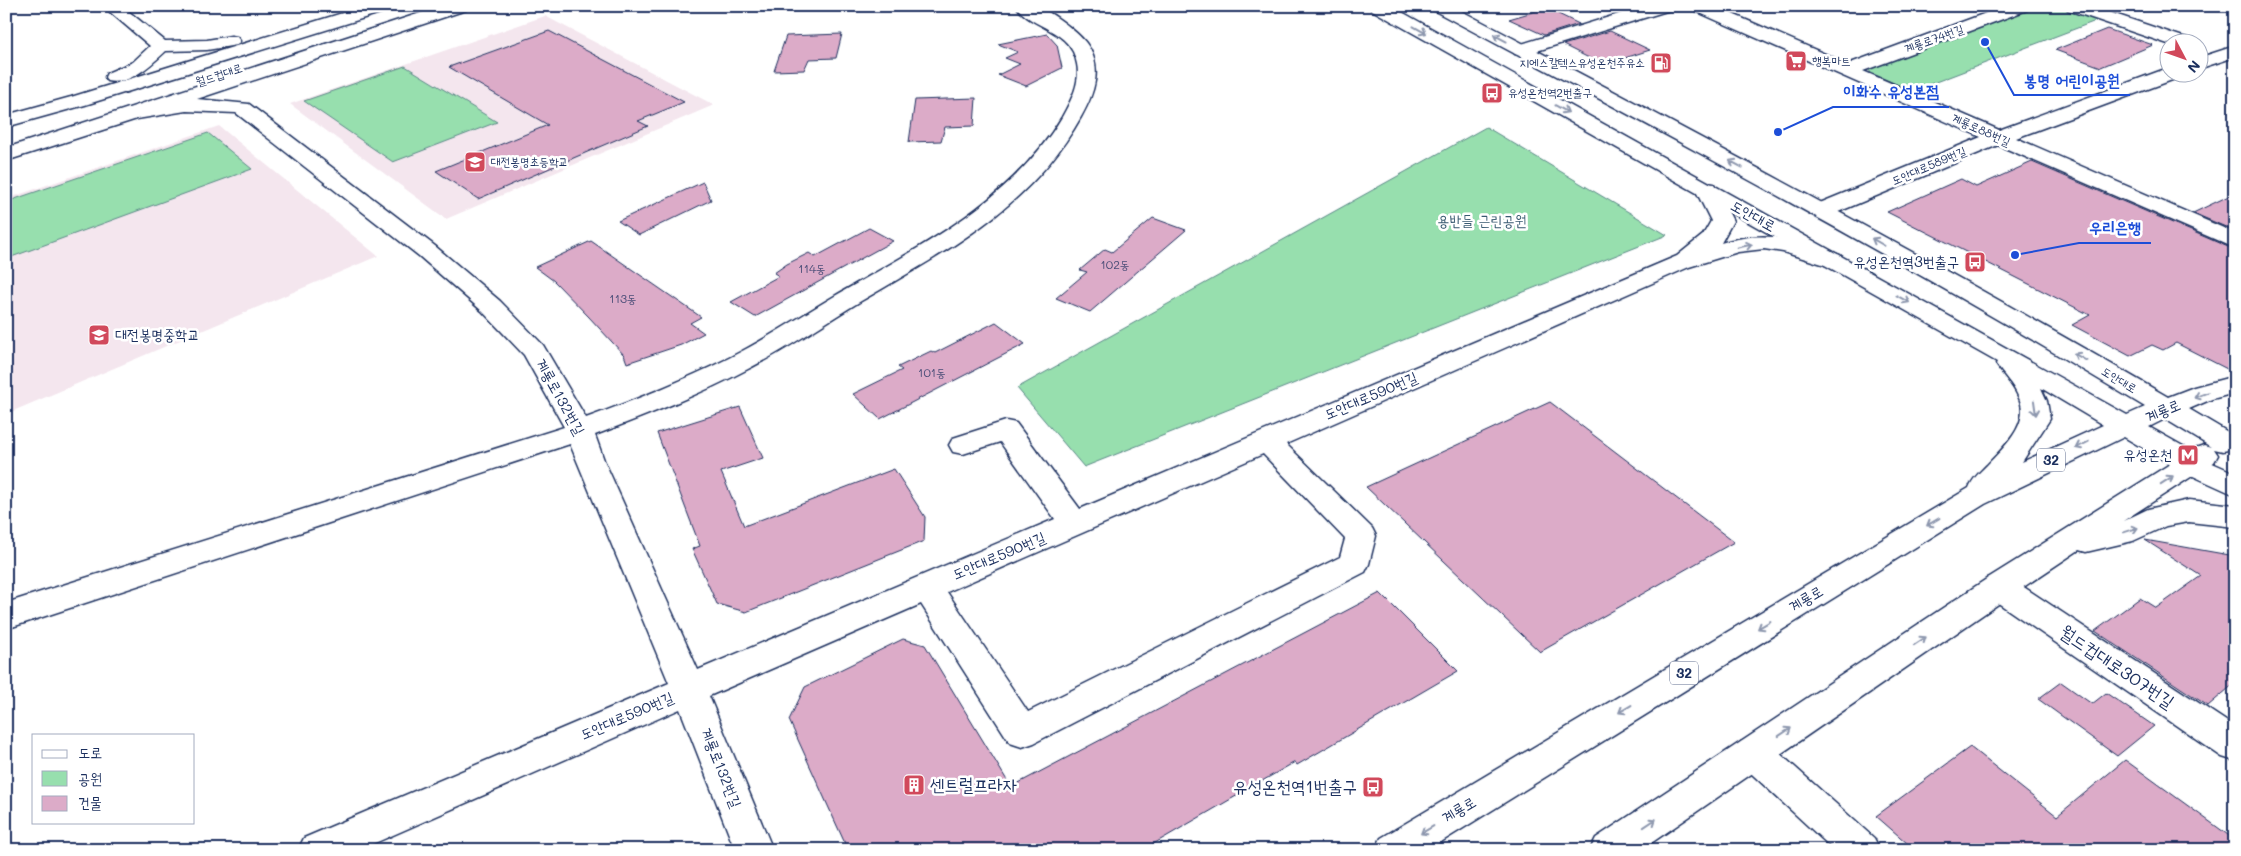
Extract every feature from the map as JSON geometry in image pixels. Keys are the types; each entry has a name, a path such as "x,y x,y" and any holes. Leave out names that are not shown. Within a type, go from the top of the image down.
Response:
{"street":[{"path":"111,6 161,46 207,45 278,32"},
{"path":"86,90 360,6"},
{"path":"14,118 78,101 384,6"},
{"name":"월드컵대로","path":"6,144 433,6"},
{"path":"6,155 460,6"},
{"path":"6,616 580,431 667,396 740,362 943,242 989,210 1026,179 1061,138 1088,84 1084,55 1075,43 1061,28 1023,6"},
{"name":"도안대로","path":"1378,6 2000,353 2192,464 2235,485"},
{"name":"도안대로","path":"1439,6 1823,210 2168,409 2231,442"},
{"path":"1521,50 1664,6"},
{"name":"계룡로88번길","path":"1699,6 2235,241"},
{"name":"계룡로74번길","path":"1846,71 2021,6"},
{"path":"2074,6 2158,35"},
{"path":"14,118 86,90 140,66 161,46"},
{"path":"2208,51 2230,56"},
{"path":"2208,62 2230,56"},
{"path":"130,114 177,104 210,103 242,108 250,89 267,74 296,59"},
{"name":"도안대로589번길","path":"1823,210 1998,138 2158,79"},
{"name":"계룡로132번길","path":"242,108 427,251 491,306 534,351 580,431 590,460 689,689 754,850"},
{"path":"1681,262 1712,239 1722,221 1706,190"},
{"path":"1681,262 1726,249 1762,242 1784,245 1832,260"},
{"name":"도안대로590번길","path":"316,850 1681,262"},
{"path":"1975,497 2017,450 2036,418 2034,401 2030,392 2000,353"},
{"name":"계룡로","path":"1394,850 1975,497 2127,426 2203,393 2235,384"},
{"path":"964,446 1006,430 1074,523"},
{"path":"927,587 1022,732 1354,564 1361,536 1267,441"},
{"path":"1610,850 1999,587 2192,464 2231,442"},
{"path":"2067,545 2133,530 2159,517 2189,511 2235,516"},
{"name":"월드컵대로307번길","path":"1999,587 2235,746"},
{"path":"1754,753 1861,850"}],"shaded area":[{"name":"대전봉명초등학교","path":"545,16 714,105 446,219 290,104"},
{"name":"대전봉명중학교","path":"219,126 378,256 6,414 6,199"}],"green space":[{"path":"2032,6 2066,6 2101,19 1912,91 1871,73 1866,66"},
{"path":"405,66 497,122 393,162 304,101"},
{"name":"용반들 근린공원","path":"1486,127 1667,235 1084,467 1017,388"},
{"path":"208,133 252,169 6,259 6,202"}],"building":[{"path":"1546,8 1579,24 1544,35 1509,19"},
{"path":"2107,29 2153,45 2101,67 2055,50"},
{"path":"549,31 684,102 638,121 648,126 478,199 436,171 548,125 449,67"},
{"path":"1610,31 1650,50 1603,65 1563,45"},
{"path":"842,34 836,58 809,59 804,70 774,71 786,36"},
{"path":"1047,34 1057,45 1062,68 1026,86 998,75 1020,64 1005,58 1018,52 998,44"},
{"path":"976,98 974,126 945,127 941,141 909,142 915,100"},
{"path":"2032,162 2235,250 2235,373 2176,343 2163,350 2152,345 2130,356 2072,325 2090,315 1887,212 1961,179 1976,187"},
{"path":"703,182 711,200 639,235 618,221"},
{"path":"2235,193 2235,231 2193,213"},
{"path":"1153,218 1186,230 1090,312 1056,298 1087,272 1080,270 1105,249 1112,252"},
{"path":"869,228 893,241 755,317 731,302 779,276 774,273 787,264 809,253 815,257"},
{"path":"591,241 701,317 690,323 704,333 681,345 627,363 624,355 589,317 554,281 535,267"},
{"path":"996,322 1025,344 880,419 853,394 902,370 898,367 931,351 935,353"},
{"path":"1550,402 1734,542 1540,652 1366,487"},
{"path":"740,407 763,458 721,472 744,526 894,469 925,517 924,541 746,612 717,604 692,549 700,546 657,433"},
{"path":"2145,540 2235,556 2235,683 2208,706 2095,631 2140,598 2156,608 2201,576"},
{"path":"1380,593 1458,671 1297,765 1295,762 1143,850 848,850 789,720 805,687 903,639 925,645 1011,787"},
{"path":"2061,682 2092,704 2106,693 2154,726 2117,756 2038,699"},
{"path":"1970,747 2057,816 2125,760 2235,840 2235,850 1915,850 1876,816"}],"place":[{"name":"봉명 어린이공원","path":"1985,42"},
{"name":"행복마트","path":"1796,61"},
{"name":"지에스칼텍스유성온천주유소","path":"1661,63"},
{"name":"유성온천역2번출구","path":"1492,93"},
{"name":"이화수 유성본점","path":"1778,132"},
{"name":"대전봉명초등학교","path":"475,162"},
{"name":"우리은행","path":"2015,255"},
{"name":"유성온천역3번출구","path":"1975,262"},
{"name":"대전봉명중학교","path":"99,335"},
{"name":"유성온천","path":"2188,455"},
{"name":"센트럴프라자","path":"914,785"},
{"name":"유성온천역1번출구","path":"1373,787"}]}
